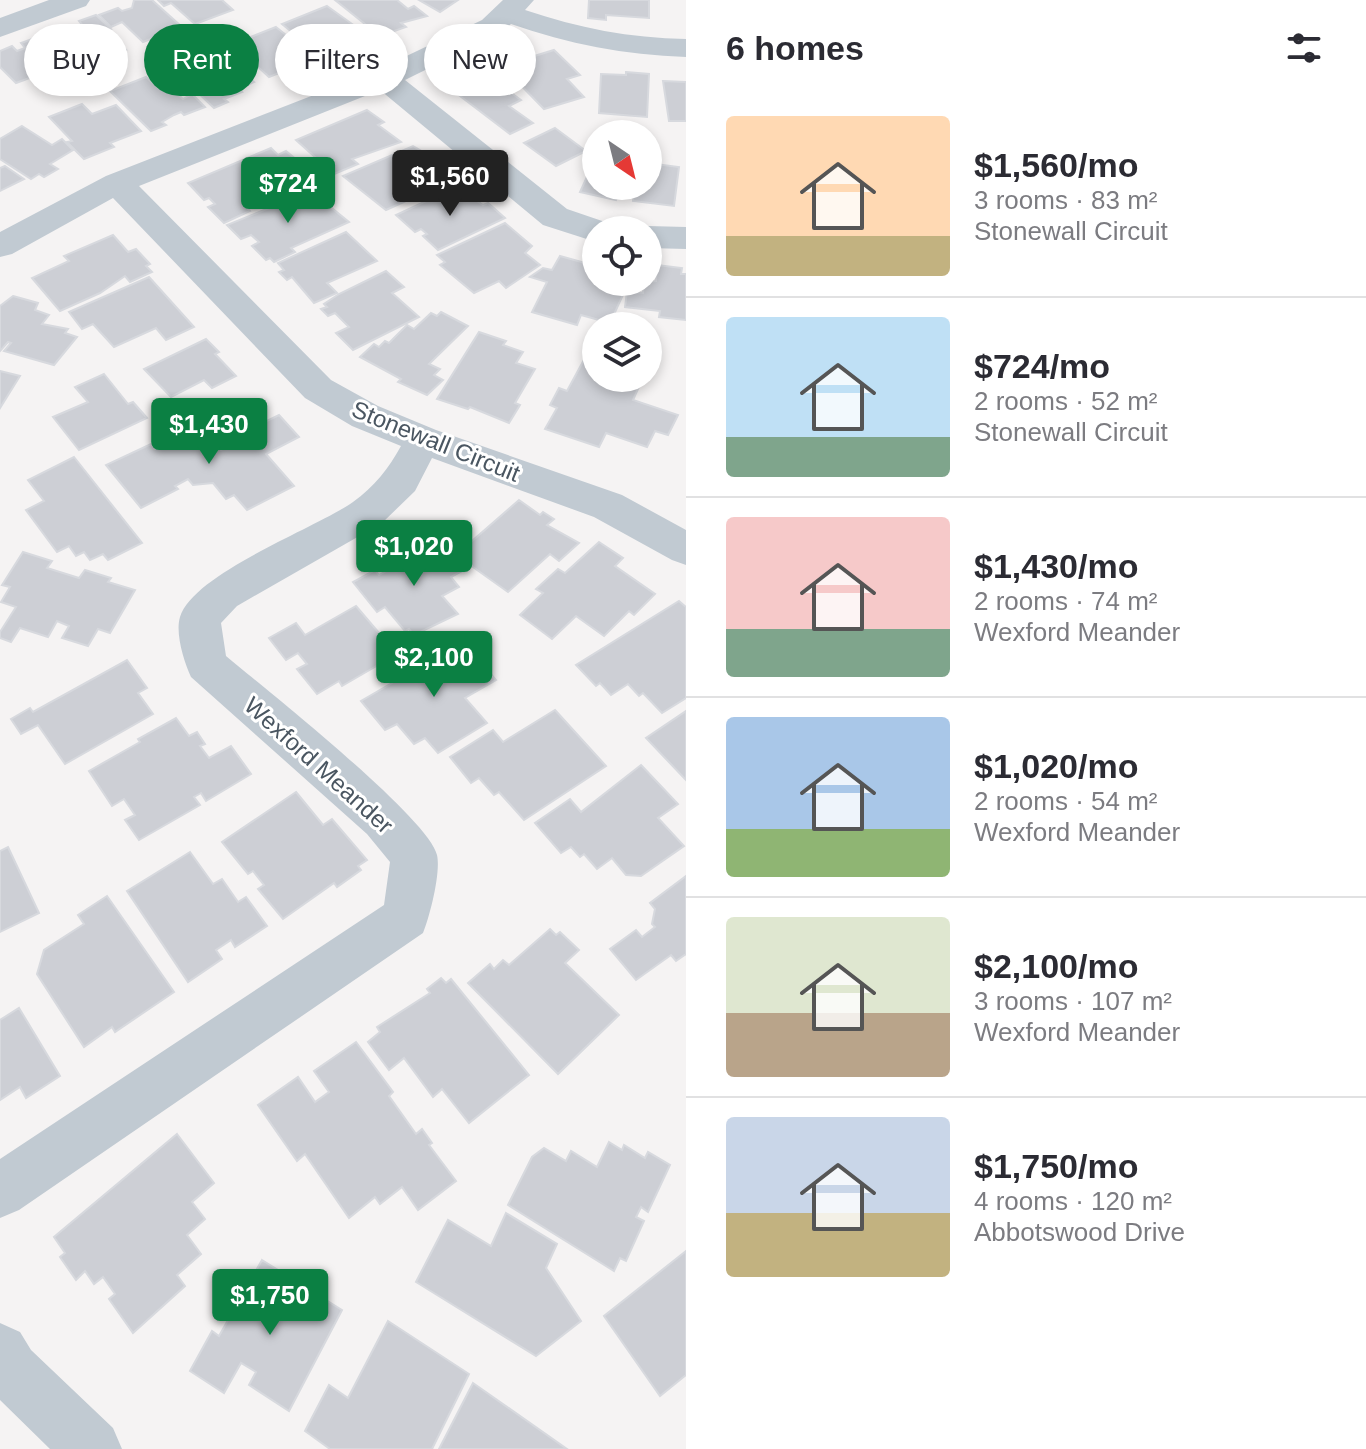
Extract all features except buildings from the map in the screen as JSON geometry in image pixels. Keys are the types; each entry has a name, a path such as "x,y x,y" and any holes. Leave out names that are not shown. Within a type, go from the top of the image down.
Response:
{"street":[{"path":"0,28 76,0"},
{"path":"408,66 492,26 514,7 568,34 650,47 686,48"},
{"path":"0,246 117,183 338,96"},
{"path":"406,96 555,217 582,226"},
{"name":"Stonewall Circuit","path":"117,183 318,389 365,416 423,440 608,506 686,549"},
{"path":"662,237 686,238"},
{"name":"Wexford Meander","path":"0,1191 406,917 414,856 383,819 206,664 200,619 222,594 368,512 401,481 423,440"},
{"path":"0,1352 11,1370 92,1449"}]}
